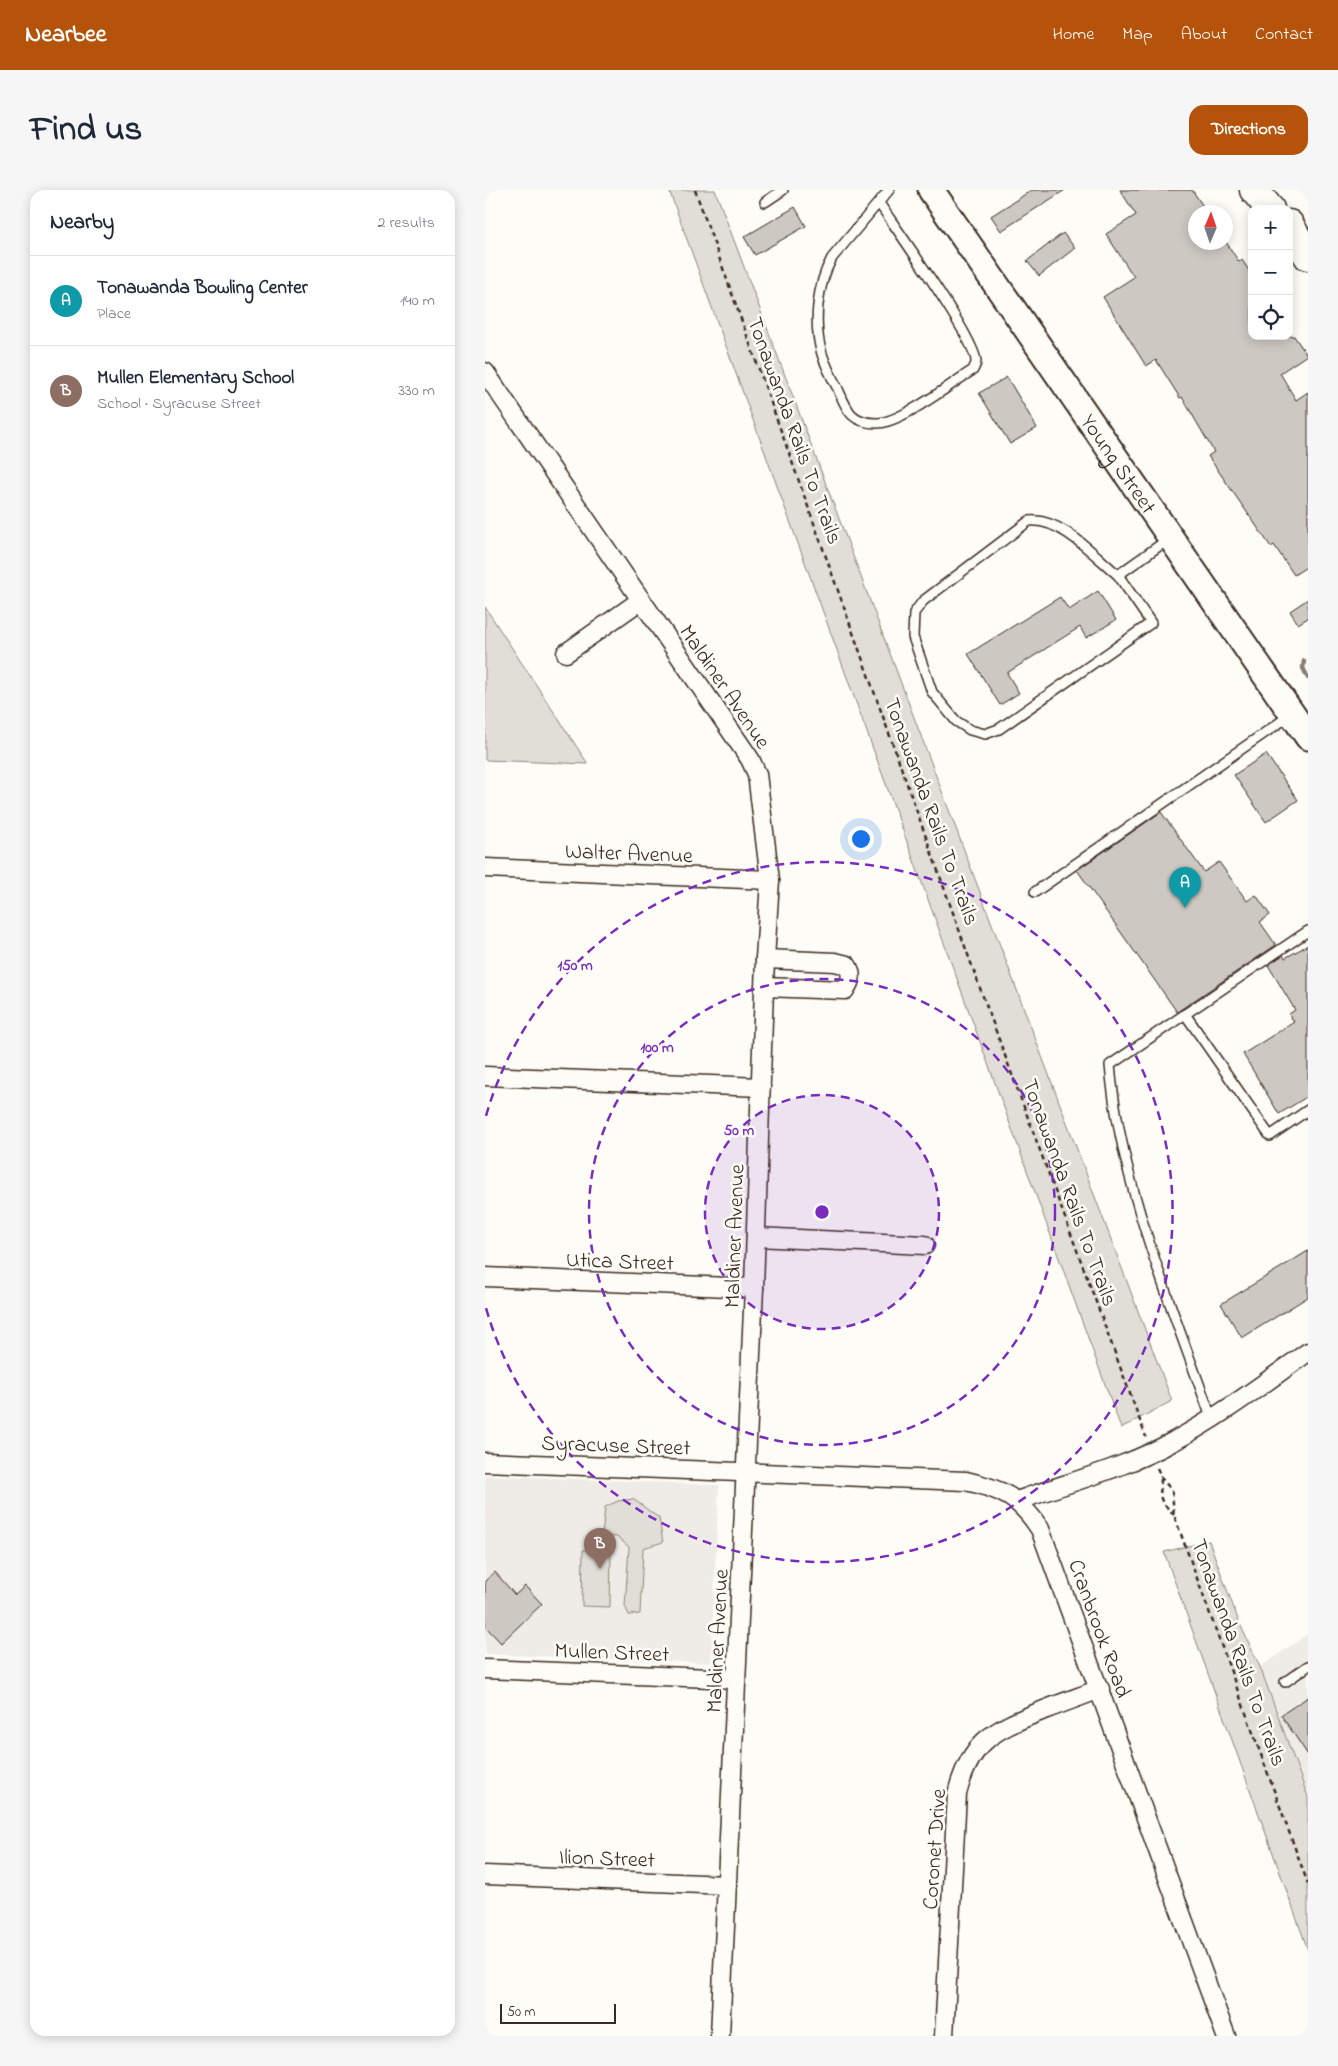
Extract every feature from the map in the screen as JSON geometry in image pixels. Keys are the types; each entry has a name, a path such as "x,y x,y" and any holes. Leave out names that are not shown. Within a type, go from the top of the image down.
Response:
{"main road":[{"path":"1254,190 1267,205"},
{"path":"1270,190 1279,205"}],"street":[{"name":"Young Street","path":"931,190 1308,737"},
{"name":"Maldiner Avenue","path":"485,372 750,759 757,774 770,880 765,959 754,1288 720,2036"},
{"path":"566,653 641,600"},
{"name":"Walter Avenue","path":"485,868 770,880"},
{"path":"764,987 845,990 850,982 851,971 847,964 835,962 765,959"},
{"path":"485,1076 761,1087"},
{"path":"756,1236 925,1245"},
{"name":"Utica Street","path":"485,1277 754,1288"},
{"path":"1017,1501 1137,1458 1173,1442 1212,1420 1308,1352"},
{"name":"Syracuse Street","path":"485,1462 746,1472"},
{"name":"Cranbrook Road","path":"746,1472 966,1481 987,1486 1017,1501 1030,1514 1040,1529 1226,2036"},
{"name":"Mullen Street","path":"485,1669 736,1679"},
{"name":"Coronet Drive","path":"945,2036 957,1794 961,1776 969,1759 980,1744 1005,1725 1100,1689"},
{"name":"Ilion Street","path":"485,1875 727,1885"}],"lane":[{"path":"765,202 783,190"},
{"path":"879,203 940,292 971,348 976,362 973,370 903,415 879,423 861,421 849,413 822,354 818,324 820,289 825,270 832,258 889,190"},
{"path":"1039,519 1056,525 1118,575 1151,623 999,729 985,734 970,730 956,721 933,692 913,637 914,613 923,601 1029,520 1039,519"},
{"path":"1118,575 1171,538"},
{"path":"1035,892 1292,714"},
{"path":"1212,1420 1138,1207 1121,1144 1113,1098 1110,1065 1308,931"},
{"path":"1185,1014 1270,1136 1308,1110"},
{"path":"1285,1682 1308,1666"}],"path":[{"name":"Tonawanda Rails To Trails","path":"695,190 977,980 1148,1441"},
{"name":"Tonawanda Rails To Trails","path":"1175,1515 1161,1500 1159,1495 1161,1477 1172,1491 1175,1515 1308,1884"}],"shaded area":[{"path":"669,190 715,190 1172,1401 1121,1428"},
{"path":"485,607 588,764 485,760"},
{"path":"485,1475 719,1485 711,1663 485,1654"},
{"path":"633,1499 659,1518 663,1542 643,1548 640,1614 629,1615 625,1606 629,1547 617,1537 602,1536 605,1507 618,1501"},
{"path":"1209,1541 1239,1622 1260,1667 1308,1797 1308,1950 1164,1552"},
{"path":"583,1550 611,1551 610,1607 582,1606"},
{"path":"1308,1634 1308,1797 1260,1667"}],"building":[{"path":"1032,190 1065,190 1001,231 991,216"},
{"path":"1120,190 1192,190 1202,205 1188,205 1188,250 1231,250 1239,262 1242,260 1248,269 1248,340 1293,340 1294,336 1307,355 1280,373 1296,400 1308,392 1308,566 1294,575 1274,545 1271,547 1208,456 1214,452 1182,397 1180,398 1156,360 1146,366 1103,297 1134,277 1106,234 1136,215"},
{"path":"795,207 806,226 755,255 744,237"},
{"path":"1063,233 1075,248 1039,276 1027,261"},
{"path":"1007,377 1037,428 1010,444 979,393"},
{"path":"1098,591 1116,620 1086,638 1080,627 1007,673 1019,693 1000,705 968,654 1060,597 1069,610"},
{"path":"1308,599 1308,618 1298,624 1290,611"},
{"path":"1266,754 1298,800 1266,822 1234,775"},
{"path":"1161,812 1204,872 1219,862 1247,901 1256,895 1270,915 1260,922 1276,945 1177,1012 1077,870"},
{"path":"1308,945 1308,1096 1279,1114 1243,1054 1294,1022 1289,1014 1295,1010 1268,965 1283,955 1285,958"},
{"path":"1308,1251 1308,1297 1242,1338 1221,1304"},
{"path":"495,1572 515,1595 525,1586 542,1604 501,1643 485,1626 485,1581"},
{"path":"1308,1697 1308,1755 1281,1715"}],"waterway":[{"path":"1304,661 1303,668 1308,678"}],"place":[{"name":"Tonawanda Bowling Center","path":"1185,908"},
{"name":"Mullen Elementary School","path":"600,1569"}]}
